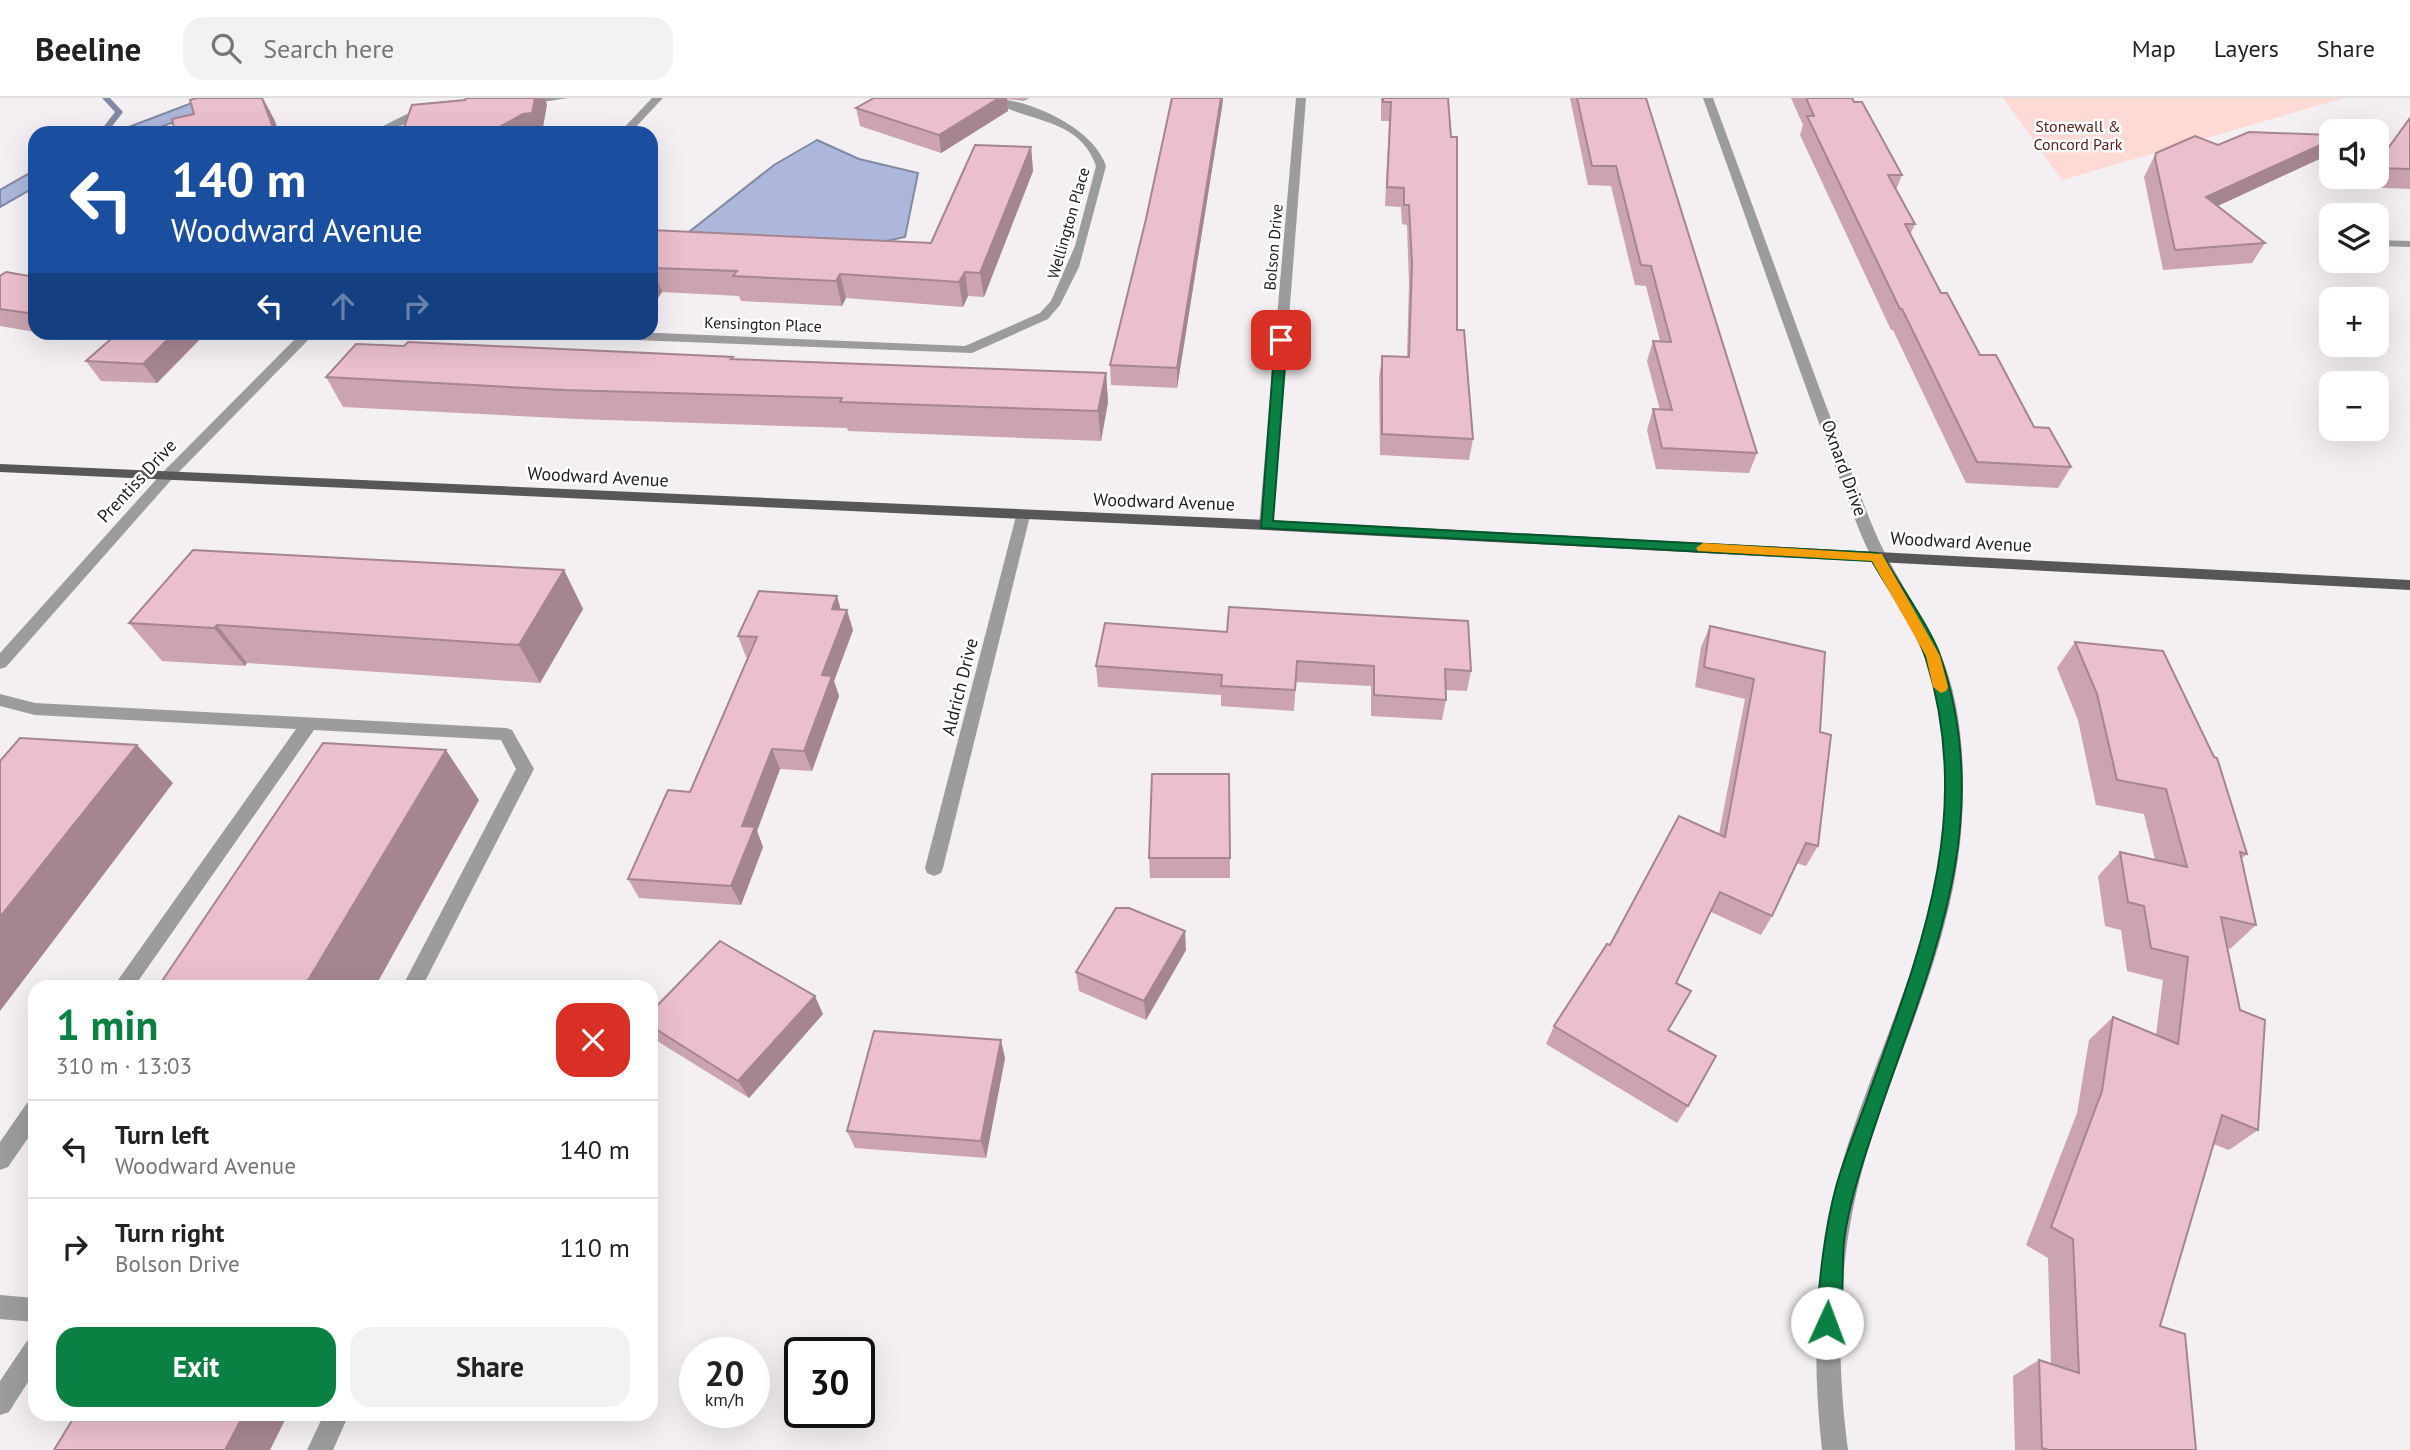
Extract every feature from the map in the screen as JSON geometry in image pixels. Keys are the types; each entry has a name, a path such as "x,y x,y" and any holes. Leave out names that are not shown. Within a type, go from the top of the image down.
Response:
{"main road":[{"name":"Woodward Avenue","path":"0,468 1266,525 2410,585"}],"street":[{"path":"509,104 564,98"},
{"path":"631,126 658,98"},
{"name":"Wellington Place","path":"991,339 1044,316 1061,298 1101,166 1100,153 1093,144 1054,121 993,98"},
{"name":"Bolson Drive","path":"1266,525 1301,98"},
{"name":"Oxnard Drive","path":"1708,98 1877,557 1933,656 1949,730 1953,821 1944,891 1927,956 1846,1185 1834,1239 1827,1300 1827,1391 1835,1450"},
{"path":"389,126 415,114 441,110"},
{"path":"2389,243 2410,244"},
{"name":"Kensington Place","path":"658,337 967,350 991,339"},
{"name":"Prentiss Drive","path":"0,663 167,476 302,340"},
{"name":"Aldrich Drive","path":"934,868 1023,516"},
{"path":"0,700 35,709 506,734 525,769 416,980"},
{"path":"127,980 310,723"},
{"path":"0,1160 28,1120"},
{"path":"0,1307 28,1309"},
{"path":"0,1403 28,1360"},
{"path":"320,1450 334,1421"}],"green space":[{"name":"Stonewall & Concord Park","path":"2003,98 2344,98 2062,180"}],"water":[{"path":"205,98 237,98 163,126 131,126"},
{"path":"817,140 859,159 918,173 905,237 877,243 689,232 774,165"},
{"path":"28,174 28,191 0,207 0,190"}],"building":[{"path":"262,98 272,126 174,126 172,119 194,114 190,100"},
{"path":"535,98 532,113 523,114 502,126 404,126 412,105"},
{"path":"874,98 999,98 939,135 856,108"},
{"path":"1172,98 1221,98 1177,368 1110,365 1146,219"},
{"path":"1383,98 1448,98 1451,137 1457,137 1457,330 1464,330 1473,439 1382,434 1382,356 1409,357 1412,263 1409,205 1404,205 1404,188 1387,187 1391,102 1383,102"},
{"path":"1577,98 1646,98 1757,453 1662,448 1653,409 1672,410 1653,341 1671,342 1651,266 1641,265 1616,166 1592,166"},
{"path":"1806,98 1852,98 1854,102 1862,102 1902,175 1888,175 1915,224 1905,224 1941,293 1947,293 1980,355 1996,355 2034,427 2049,428 2071,467 1977,462 1807,116 1814,116"},
{"path":"2410,118 2410,169 2389,168 2389,147"},
{"path":"2249,132 2319,135 2319,145 2206,197 2265,243 2175,250 2156,153 2195,136 2218,145"},
{"path":"975,145 1031,147 980,273 965,272 959,282 840,274 836,281 733,276 737,271 658,268 658,230 931,243"},
{"path":"6,272 28,276 28,313 0,309 0,276"},
{"path":"110,340 167,340 143,364 86,361"},
{"path":"408,342 733,357 731,359 1106,373 1098,411 840,402 842,398 564,390 326,377 356,344 404,346"},
{"path":"193,550 564,570 519,645 217,625 214,628 129,623"},
{"path":"759,591 837,596 832,609 847,610 822,675 832,676 804,751 772,749 742,826 755,827 731,886 628,879 668,790 690,792 757,637 738,636"},
{"path":"1229,607 1468,621 1471,671 1445,669 1446,700 1374,695 1374,666 1297,661 1295,690 1221,686 1222,675 1096,666 1105,623 1227,632"},
{"path":"1710,626 1825,652 1820,732 1831,735 1818,846 1806,843 1772,916 1720,892 1676,983 1691,991 1668,1030 1716,1056 1688,1106 1554,1026 1607,944 1610,945 1679,816 1725,837 1754,679 1704,667"},
{"path":"2075,642 2163,651 2214,757 2217,758 2247,854 2240,852 2256,925 2221,917 2240,1010 2265,1020 2258,1130 2222,1115 2160,1326 2185,1334 2196,1450 2042,1448 2039,1360 2079,1373 2073,1239 2051,1227 2102,1091 2113,1017 2178,1044 2188,957 2151,948 2144,906 2128,902 2120,852 2187,867 2166,789 2117,780 2097,694"},
{"path":"20,738 137,745 0,917 0,761"},
{"path":"323,743 446,750 308,980 163,980"},
{"path":"1152,774 1229,774 1230,858 1149,858"},
{"path":"1116,908 1129,908 1185,931 1144,1001 1076,972"},
{"path":"720,941 815,996 738,1081 658,1030 658,1005"},
{"path":"874,1031 1001,1040 981,1141 847,1131"},
{"path":"72,1421 240,1421 225,1450 54,1450"}],"waterway":[{"path":"106,98 119,112 108,126"}],"slow traffic":[{"path":"1703,548 1877,557 1933,656 1941,687"}],"route":[{"path":"1281,340 1266,525 1877,557 1933,656 1945,705 1952,754 1953,821 1944,891 1927,956 1846,1185 1834,1239 1827,1323"}]}
